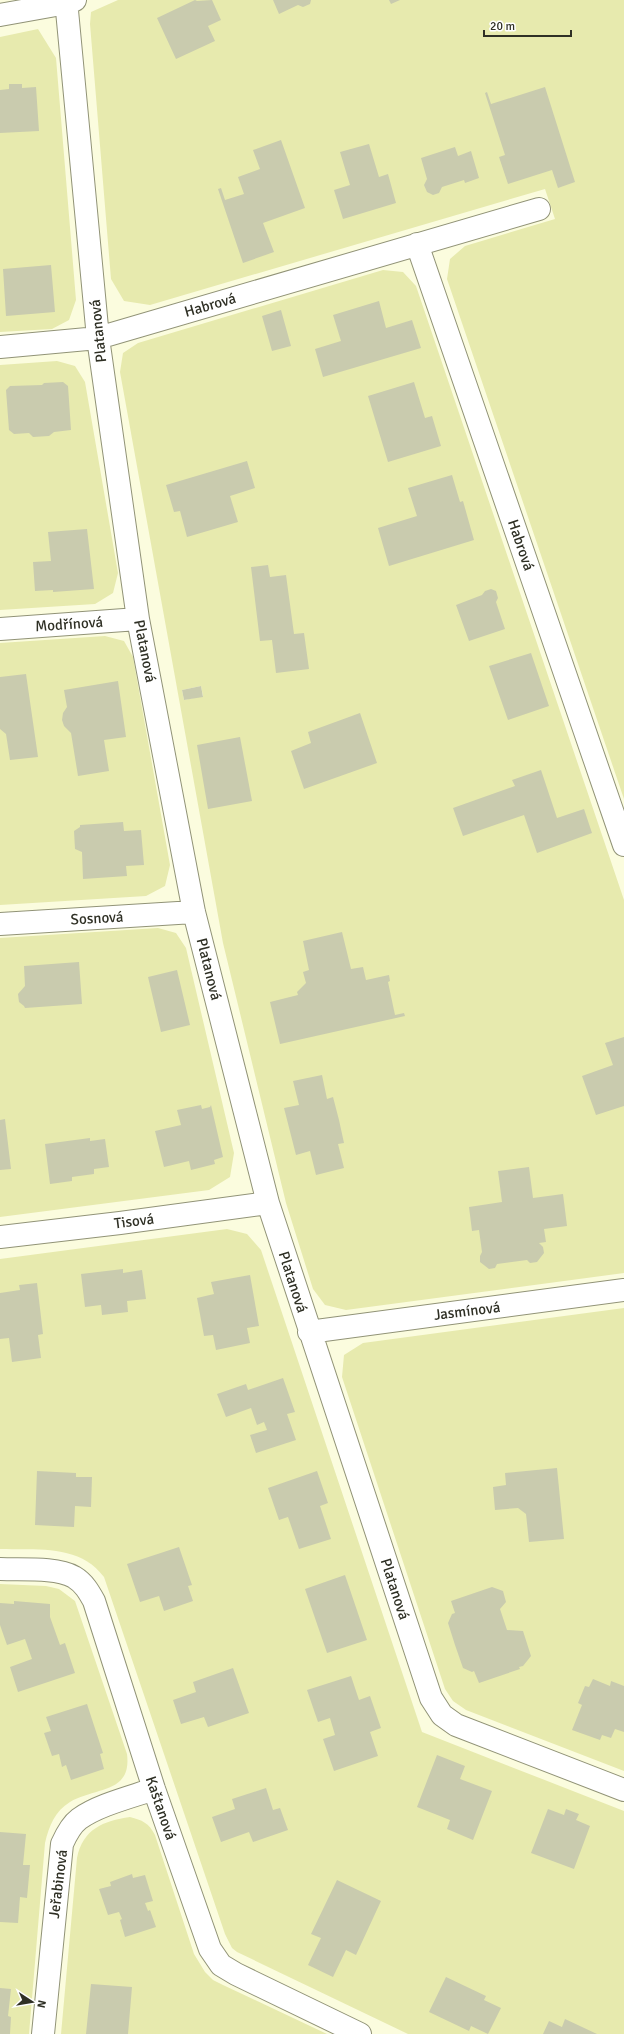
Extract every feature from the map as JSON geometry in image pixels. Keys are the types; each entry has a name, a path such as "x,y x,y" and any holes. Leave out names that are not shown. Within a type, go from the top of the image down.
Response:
{"street":[{"path":"0,15 69,1"},
{"name":"Platanová","path":"69,1 98,338 138,619 194,912 268,1204 309,1332 432,1698 442,1715 456,1725 624,1790"},
{"name":"Habrová","path":"0,347 98,338 539,209"},
{"name":"Habrová","path":"417,244 624,845"},
{"name":"Modřínová","path":"0,628 138,619"},
{"name":"Sosnová","path":"0,924 194,912"},
{"name":"Tisová","path":"0,1237 120,1224 268,1204"},
{"name":"Jasmínová","path":"309,1332 624,1290"},
{"name":"Kaštanová","path":"0,1569 62,1572 75,1578 86,1587 94,1601 154,1789 210,1949 221,1965 236,1974 360,2034"},
{"name":"Jeřabinová","path":"43,2034 62,1844 69,1830 79,1819 94,1811 154,1789"}],"green space":[{"path":"118,0 624,0 624,799 447,279 450,259 465,246 555,219 545,189 150,305 124,301 111,279 90,24 91,12"},
{"path":"38,29 56,58 76,300 69,320 52,329 0,332 0,37"},
{"path":"383,270 403,272 416,286 624,900 624,1273 346,1310 325,1305 313,1289 286,1203 223,943 120,372 123,353 138,343","holes":["201,686 203,696 184,700 182,690"]},
{"path":"57,361 75,366 85,382 118,573 113,593 95,604 0,610 0,365"},
{"path":"105,636 124,641 133,657 170,865 165,886 146,896 0,905 0,643"},
{"path":"158,928 176,933 186,948 234,1153 230,1177 209,1190 0,1217 0,938"},
{"path":"227,1229 247,1234 261,1250 422,1732 624,1811 624,2034 408,2034 237,1952 232,1948 225,1934 104,1577 94,1566 83,1559 70,1554 43,1550 0,1549 0,1259"},
{"path":"624,1308 624,1771 466,1710 453,1701 445,1689 342,1377 344,1355 363,1343"},
{"path":"0,1584 46,1586 59,1589 75,1601 127,1754 127,1767 124,1776 118,1783 70,1802 60,1810 48,1831 45,1843 29,2034 0,2034"},
{"path":"130,1817 145,1823 155,1835 194,1954 205,1972 213,1980 327,2034 61,2034 77,1858 80,1848 89,1833 96,1828 111,1821"}],"building":[{"path":"195,0 212,0 221,20 208,26 215,41 176,59 157,18"},
{"path":"273,0 311,0 310,4 303,7 298,5 279,14"},
{"path":"389,0 400,0 391,4"},
{"path":"9,84 22,84 22,88 36,87 39,131 0,133 0,90 9,89"},
{"path":"545,87 575,182 558,188 552,170 508,184 499,157 505,155 485,93 487,92 491,104"},
{"path":"281,140 305,208 263,223 274,252 243,263 218,189 221,188 225,200 244,194 238,177 260,169 253,150"},
{"path":"369,144 379,177 388,174 396,203 343,219 334,190 350,185 340,152"},
{"path":"455,147 458,156 471,151 479,178 465,183 464,180 442,187 439,193 433,195 427,192 424,185 427,179 421,158"},
{"path":"51,265 55,312 6,316 3,269"},
{"path":"379,301 386,328 412,320 421,348 323,377 315,349 341,341 333,315"},
{"path":"281,310 291,346 272,351 262,316"},
{"path":"63,382 68,386 71,430 54,432 49,436 33,437 29,433 14,434 9,430 6,390 10,386 42,385 44,383"},
{"path":"414,382 425,418 432,416 441,446 388,462 368,396"},
{"path":"247,461 255,488 230,496 238,522 187,537 180,511 174,512 166,485"},
{"path":"452,475 460,502 463,501 474,540 389,566 378,528 417,516 408,488"},
{"path":"87,529 94,589 53,592 53,590 35,591 33,562 51,561 48,532"},
{"path":"268,565 270,577 286,575 294,634 304,633 309,669 276,673 272,640 260,641 251,567"},
{"path":"491,589 496,591 498,598 496,602 505,629 469,641 456,605 482,595 485,591"},
{"path":"531,653 549,706 508,720 489,666"},
{"path":"26,674 38,757 10,760 6,734 0,729 0,677"},
{"path":"118,681 126,737 104,740 109,771 78,776 71,733 64,726 62,720 63,713 67,707 64,690"},
{"path":"201,686 203,697 184,700 182,690"},
{"path":"360,713 377,763 304,789 291,751 311,743 308,732"},
{"path":"240,737 252,801 208,809 197,745"},
{"path":"541,770 557,818 584,809 592,833 537,853 524,815 463,836 453,808 515,786 512,780"},
{"path":"123,822 124,831 141,830 144,865 126,866 127,876 83,879 82,852 75,849 74,831 80,827 80,825"},
{"path":"342,932 351,969 363,967 366,980 389,975 390,981 388,982 395,1015 404,1013 405,1016 280,1044 270,1002 298,995 297,992 306,983 303,972 309,970 303,941"},
{"path":"79,962 82,1004 25,1008 19,1002 18,994 25,986 24,966"},
{"path":"177,970 190,1025 161,1032 148,977"},
{"path":"624,1037 624,1106 596,1115 582,1076 613,1065 605,1043"},
{"path":"322,1075 327,1099 333,1097 339,1120 344,1143 338,1144 344,1168 316,1175 310,1151 296,1155 284,1108 299,1105 293,1081"},
{"path":"201,1105 202,1109 210,1107 211,1105 223,1157 214,1160 215,1164 191,1170 189,1161 164,1167 155,1131 181,1125 177,1110"},
{"path":"5,1119 11,1169 0,1170 0,1120"},
{"path":"90,1138 90,1141 105,1139 109,1167 94,1169 94,1174 72,1177 72,1181 50,1184 45,1144"},
{"path":"529,1167 533,1198 563,1194 567,1226 544,1229 546,1242 539,1243 543,1247 544,1253 537,1262 530,1263 527,1260 497,1264 495,1268 489,1269 480,1262 482,1252 479,1230 472,1231 469,1207 502,1202 498,1171"},
{"path":"123,1269 123,1273 142,1270 146,1299 127,1301 128,1312 102,1315 101,1305 85,1307 81,1274"},
{"path":"250,1275 259,1326 247,1328 250,1343 216,1350 213,1335 204,1336 197,1298 214,1294 211,1282"},
{"path":"37,1283 43,1334 38,1335 41,1358 12,1362 9,1338 0,1339 0,1293 20,1290 19,1285"},
{"path":"283,1378 295,1412 287,1414 296,1440 256,1453 250,1435 267,1430 264,1422 257,1425 251,1408 226,1417 217,1394 246,1384 248,1390"},
{"path":"557,1468 564,1539 529,1542 526,1514 518,1508 495,1510 493,1487 506,1485 505,1473"},
{"path":"37,1471 76,1473 76,1477 92,1477 91,1507 75,1506 74,1527 35,1525"},
{"path":"317,1471 328,1503 320,1506 331,1539 299,1549 288,1517 279,1520 268,1488"},
{"path":"179,1547 192,1585 188,1586 193,1601 164,1611 159,1596 140,1602 127,1564"},
{"path":"345,1575 367,1640 327,1653 305,1589"},
{"path":"492,1587 503,1591 506,1602 500,1609 507,1630 523,1631 531,1656 523,1666 519,1667 520,1669 479,1683 474,1671 472,1672 463,1668 448,1623 452,1614 455,1613 451,1601"},
{"path":"14,1601 50,1604 50,1617 60,1645 65,1643 75,1673 18,1692 10,1667 32,1659 25,1639 7,1645 0,1625 0,1603 14,1604"},
{"path":"233,1668 249,1713 208,1727 204,1717 181,1724 173,1700 196,1692 193,1682"},
{"path":"351,1676 359,1700 370,1696 381,1728 370,1732 378,1756 334,1771 323,1739 335,1735 330,1718 318,1722 307,1690"},
{"path":"593,1679 610,1686 611,1681 624,1686 624,1732 615,1729 611,1738 602,1735 600,1740 572,1730 582,1705 578,1703 585,1686 589,1687"},
{"path":"87,1704 103,1753 100,1754 104,1769 71,1780 66,1765 62,1767 59,1754 52,1756 44,1733 51,1731 46,1717"},
{"path":"437,1755 465,1766 460,1779 492,1791 473,1840 447,1829 450,1820 417,1807"},
{"path":"266,1788 273,1810 280,1808 288,1830 253,1842 249,1832 221,1842 212,1817 235,1809 232,1799"},
{"path":"548,1809 564,1815 566,1809 579,1814 576,1820 590,1826 574,1869 531,1853"},
{"path":"0,1832 26,1834 23,1865 30,1865 27,1898 20,1897 18,1923 0,1922"},
{"path":"132,1874 133,1878 145,1875 153,1901 145,1903 148,1911 150,1910 156,1927 125,1937 120,1920 122,1919 119,1912 108,1915 99,1889 111,1886 110,1882"},
{"path":"337,1880 381,1901 356,1955 346,1950 333,1977 308,1965 321,1938 311,1934"},
{"path":"446,1977 486,1996 484,2000 501,2008 488,2034 471,2026 469,2031 429,2012"},
{"path":"91,1984 132,1987 128,2034 86,2034"},
{"path":"0,1988 11,1989 8,2016 11,2017 10,2034 0,2034"},
{"path":"565,2019 597,2034 543,2034 549,2021 562,2027"}]}
